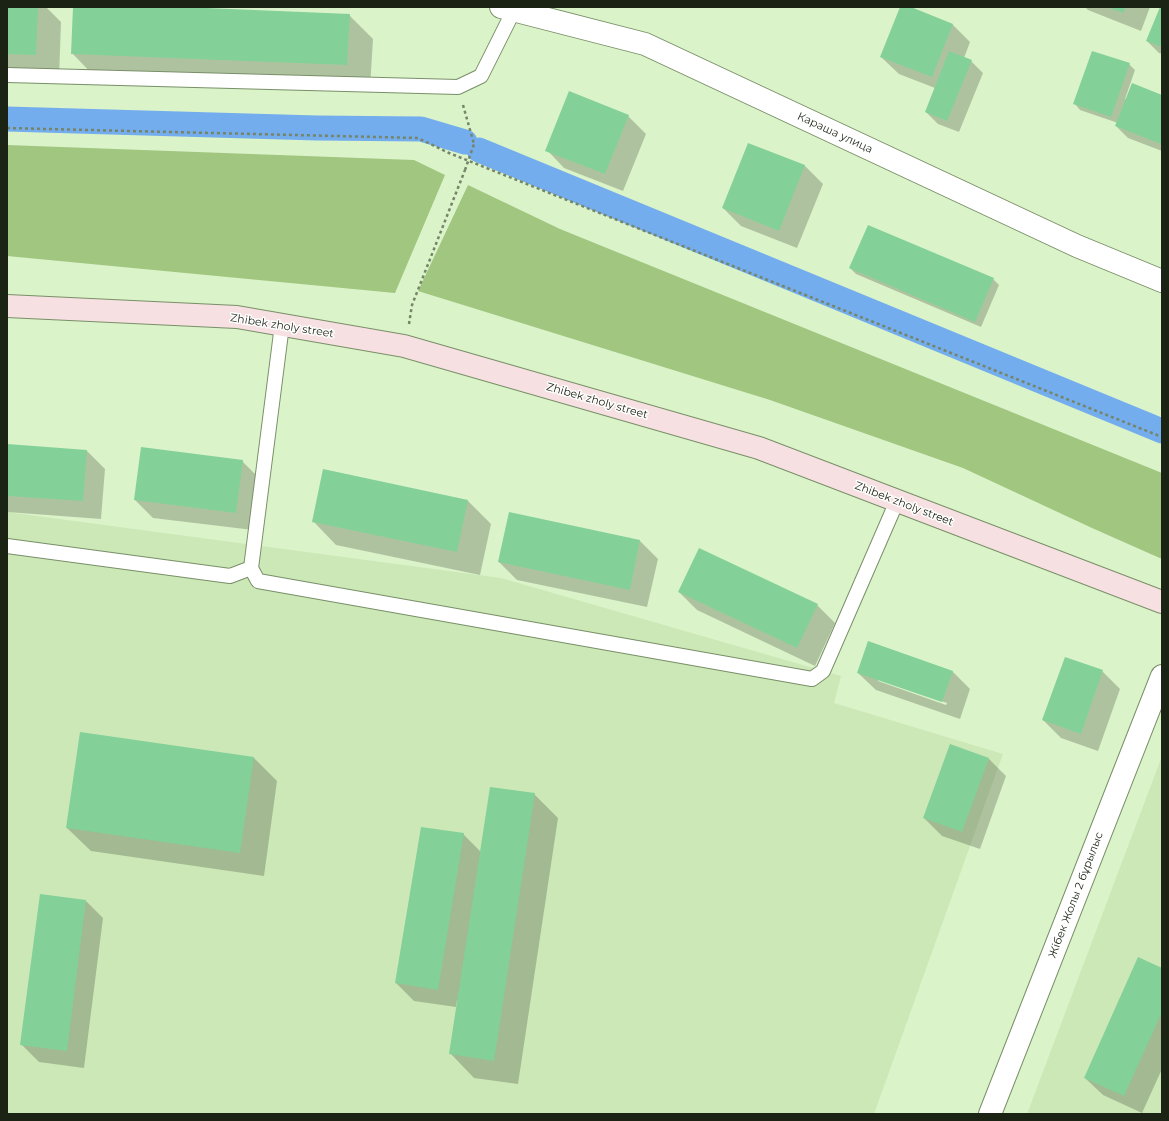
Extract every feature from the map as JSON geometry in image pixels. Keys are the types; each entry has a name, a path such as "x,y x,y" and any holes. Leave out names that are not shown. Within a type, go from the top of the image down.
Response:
{"main road":[{"name":"Zhibek zholy street","path":"7,306 237,317 404,346 759,448 1162,602"}],"street":[{"name":"Караша улица","path":"510,8 646,44 1077,246 1162,282"},
{"name":"Жібек Жолы 2 бұрылыс","path":"990,1114 1162,676"}],"lane":[{"path":"7,75 458,87 481,76 510,8"},
{"path":"282,325 250,568 258,581 812,679 823,671 897,501"},
{"path":"7,546 230,576 250,568"}],"path":[{"path":"404,346 412,305 474,144 458,87"},
{"path":"7,128 418,138 449,154 1162,437"}],"shaded area":[{"path":"7,145 414,160 445,175 395,293 7,256"},
{"path":"468,185 560,229 1162,473 1162,559 963,468 770,400 418,291"},
{"path":"7,512 501,578 841,676 834,703 1003,754 874,1114 7,1114"},
{"path":"1162,756 1162,1114 1027,1114"}],"building":[{"path":"7,7 38,7 36,55 7,54"},
{"path":"73,7 182,7 350,14 347,65 71,54"},
{"path":"900,7 911,7 953,24 932,77 880,57"},
{"path":"1107,7 1126,7 1123,13"},
{"path":"1160,7 1162,7 1162,47 1146,41"},
{"path":"949,51 972,60 947,121 925,112"},
{"path":"1092,51 1130,63 1111,117 1073,104"},
{"path":"1132,83 1162,95 1161,144 1115,126"},
{"path":"569,91 629,115 605,174 545,151"},
{"path":"748,143 805,165 779,231 722,208"},
{"path":"868,225 994,278 975,322 849,268"},
{"path":"7,444 87,450 83,501 7,496"},
{"path":"141,447 243,460 236,513 134,500"},
{"path":"323,469 468,500 457,552 312,522"},
{"path":"509,512 640,540 630,590 498,562"},
{"path":"699,548 818,604 797,648 678,592"},
{"path":"868,641 953,671 942,702 857,673"},
{"path":"1065,657 1103,670 1081,734 1042,720"},
{"path":"80,732 254,757 240,853 66,828"},
{"path":"950,744 989,758 962,832 923,818"},
{"path":"490,787 535,793 494,1061 449,1054"},
{"path":"421,827 464,833 438,990 395,983"},
{"path":"40,894 86,900 67,1051 20,1045"},
{"path":"1138,957 1162,968 1162,1012 1124,1096 1084,1078"}],"waterway":[{"path":"7,119 317,128 421,129 465,142"},
{"path":"479,150 1162,431"}]}
